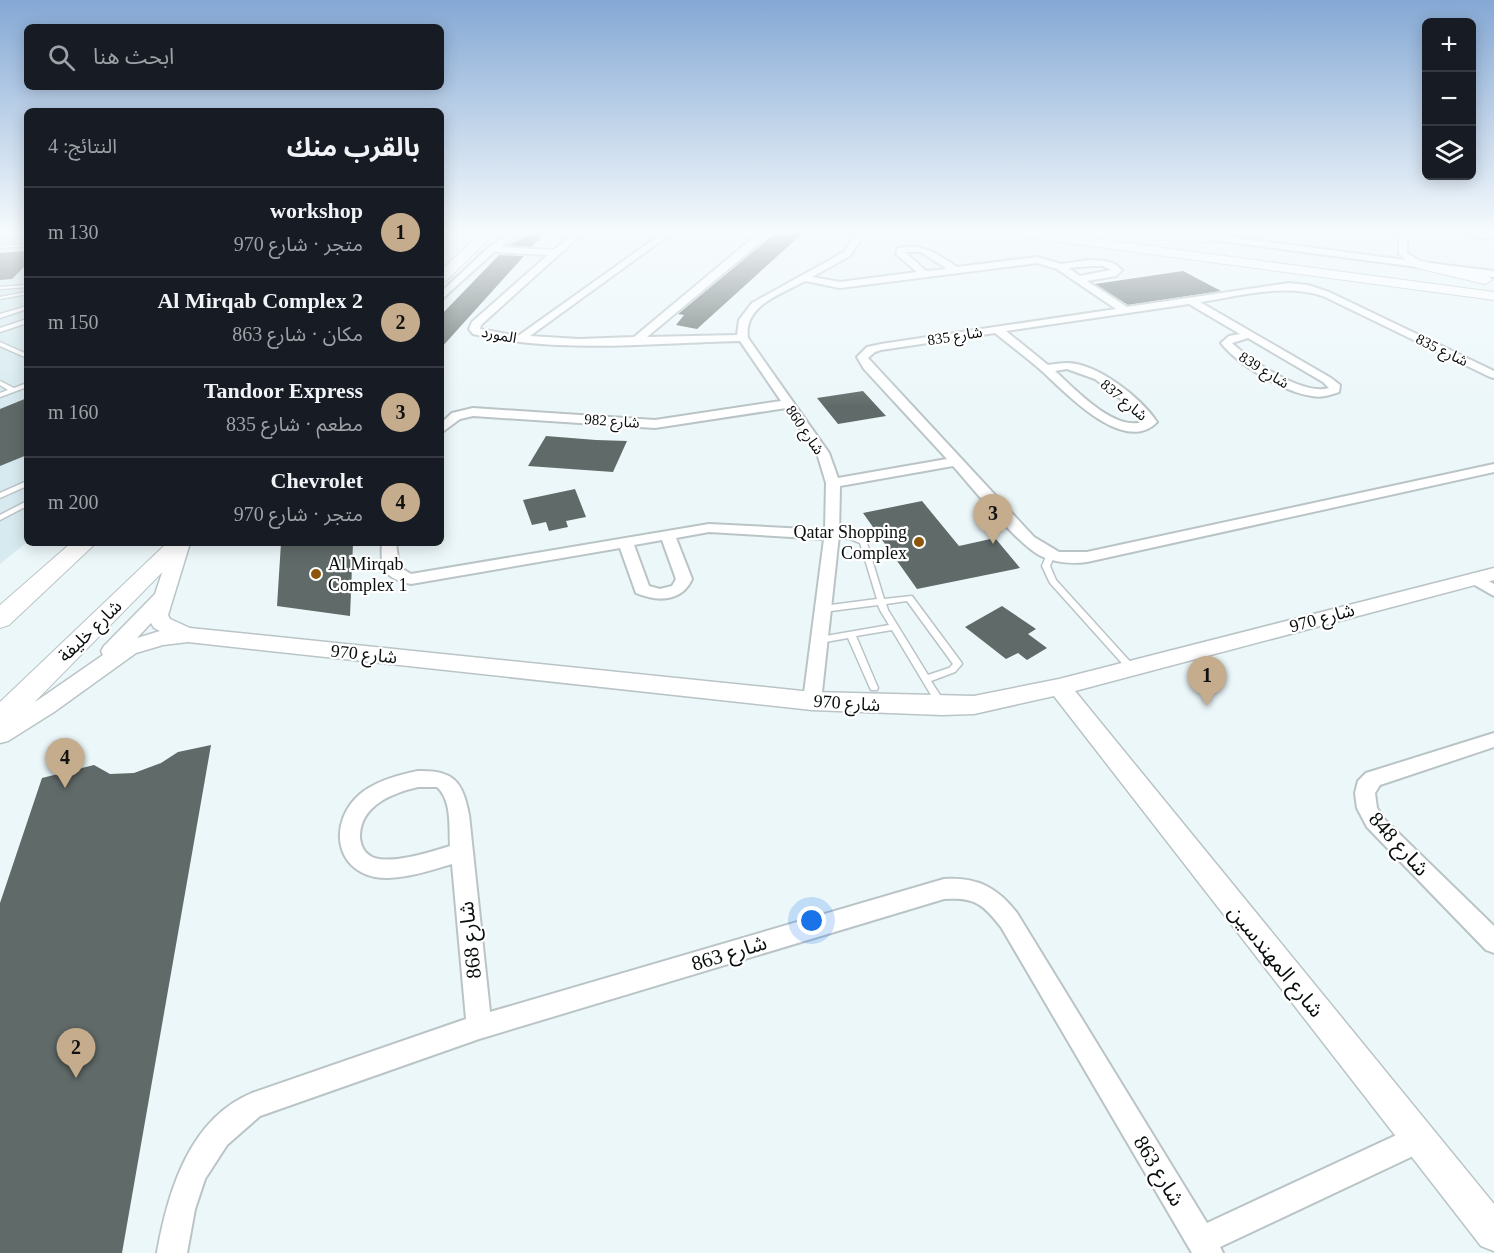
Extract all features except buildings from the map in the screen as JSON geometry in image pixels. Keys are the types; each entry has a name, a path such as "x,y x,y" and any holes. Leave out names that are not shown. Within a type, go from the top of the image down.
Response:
{"main road":[{"path":"0,619 83,546"},
{"name":"شارع خليفة","path":"0,719 177,546"}],"street":[{"name":"المورد","path":"513,290 476,324 474,329 483,335 579,342 743,338"},
{"path":"520,339 588,290"},
{"path":"637,340 697,290"},
{"path":"743,338 743,322 747,313 755,305 782,290"},
{"path":"1095,290 1125,310"},
{"name":"شارع 835","path":"1050,556 1038,549 955,462 862,357 870,349 1260,290"},
{"name":"شارع 835","path":"1315,290 1494,375"},
{"name":"شارع 839","path":"1191,301 1250,335 1327,380 1334,385 1335,390 1324,394 1299,390 1234,351 1226,343 1250,335"},
{"name":"شارع 837","path":"998,330 1107,421 1134,428 1147,426 1151,422 1145,413 1087,370 1067,366 1046,369"},
{"name":"شارع 860","path":"743,338 823,453 833,483 832,535 812,701"},
{"name":"شارع 982","path":"444,426 456,416 473,412 655,424 788,404"},
{"path":"833,483 955,462"},
{"path":"1050,556 1073,559 1087,557 1494,468"},
{"path":"389,546 388,562 393,572 411,579 709,528 832,535"},
{"path":"625,542 642,589 650,594 676,592 682,586 684,579 667,534"},
{"name":"شارع 970","path":"179,546 158,615 161,623 188,635"},
{"path":"1485,576 1494,591"},
{"name":"شارع 970","path":"0,734 62,696 95,669 128,648 162,638 188,635 812,701 942,706 975,705 1059,687 1485,576"},
{"path":"95,669 161,599"},
{"name":"شارع المهندسين","path":"1059,687 1494,1233"},
{"name":"شارع 848","path":"1494,740 1373,779 1365,787 1364,797 1367,811 1378,826 1494,942"},
{"name":"شارع 868","path":"461,852 404,867 374,867 364,863 351,852 348,837 353,819 361,806 376,794 405,782 435,779 446,783 455,793 479,1027"},
{"name":"شارع 863","path":"172,1253 182,1198 196,1165 212,1139 231,1119 252,1106 274,1096 479,1027 944,889 964,886 980,891 995,902 1009,920 1204,1247 1418,1139"}],"lane":[{"path":"0,298 24,294"},
{"path":"0,316 24,308"},
{"path":"0,330 24,322"},
{"path":"0,344 24,356"},
{"path":"0,383 13,390"},
{"path":"0,395 24,386"},
{"path":"0,496 24,484"},
{"path":"0,518 24,504"},
{"path":"832,535 851,537 862,542 880,602 942,706"},
{"path":"1050,556 1046,566 1053,581 1131,668"},
{"path":"823,609 906,598 911,600 958,664 956,668 926,679"},
{"path":"820,640 893,627"},
{"path":"851,634 874,688"}],"shaded area":[{"path":"0,290 24,290 24,544 0,564"}],"place":[{"name":"Qatar Shopping Complex","path":"919,542"},
{"name":"Tandoor Express","path":"993,544"},
{"name":"Al Mirqab Complex 1","path":"316,574"},
{"name":"workshop","path":"1207,706"},
{"name":"Chevrolet","path":"65,788"},
{"name":"Al Mirqab Complex 2","path":"76,1078"}]}
